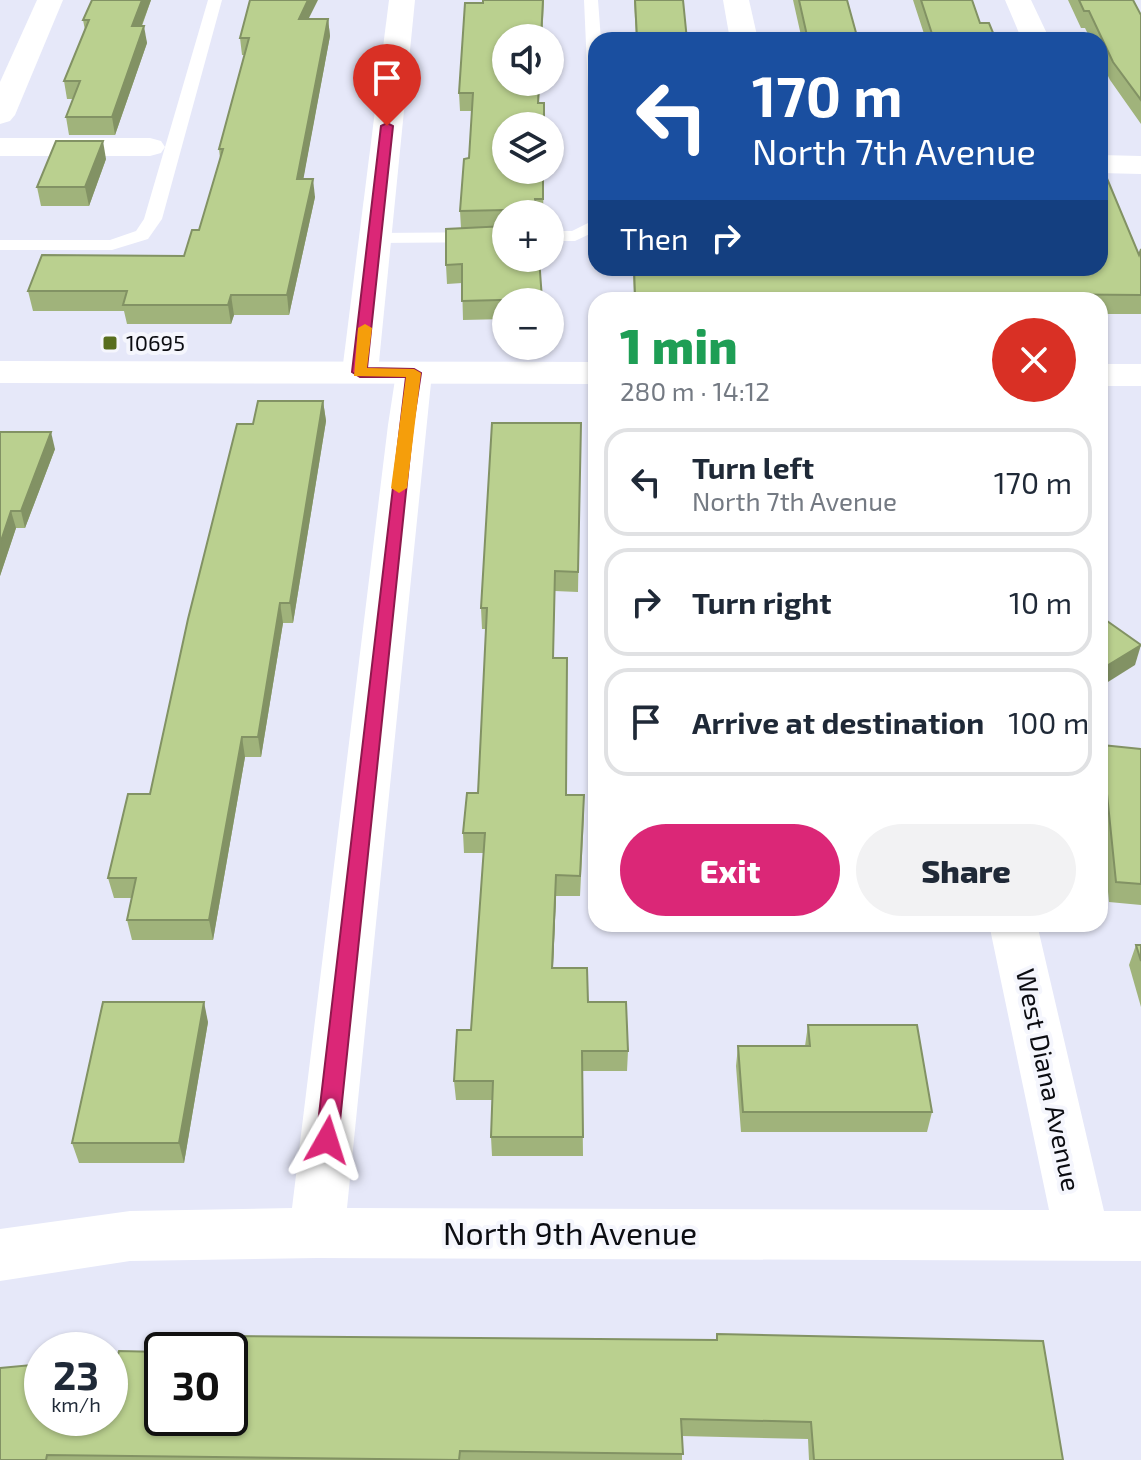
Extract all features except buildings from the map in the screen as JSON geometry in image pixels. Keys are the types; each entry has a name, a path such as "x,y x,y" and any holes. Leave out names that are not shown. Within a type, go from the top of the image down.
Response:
{"street":[{"path":"0,115 50,0"},
{"path":"360,372 402,0"},
{"path":"736,0 742,32"},
{"path":"1018,0 1032,32"},
{"path":"0,147 150,147"},
{"path":"1108,164 1141,165"},
{"path":"0,372 588,373"},
{"path":"317,1233 414,373"},
{"path":"1108,375 1141,375"},
{"name":"West Diana Avenue","path":"1015,932 1082,1236"},
{"name":"North 9th Avenue","path":"0,1255 130,1236 317,1233 1141,1236"}],"lane":[{"path":"0,245 112,245 142,235 153,219 215,0"},
{"path":"591,0 593,32"},
{"path":"564,236 575,236 588,229"},
{"path":"376,238 492,237"}],"slow traffic":[{"path":"365,328 360,372 414,373 399,488"}],"place":[{"name":"10695","path":"110,343"}],"route":[{"path":"327,1140 414,373 360,372 387,126"}]}
